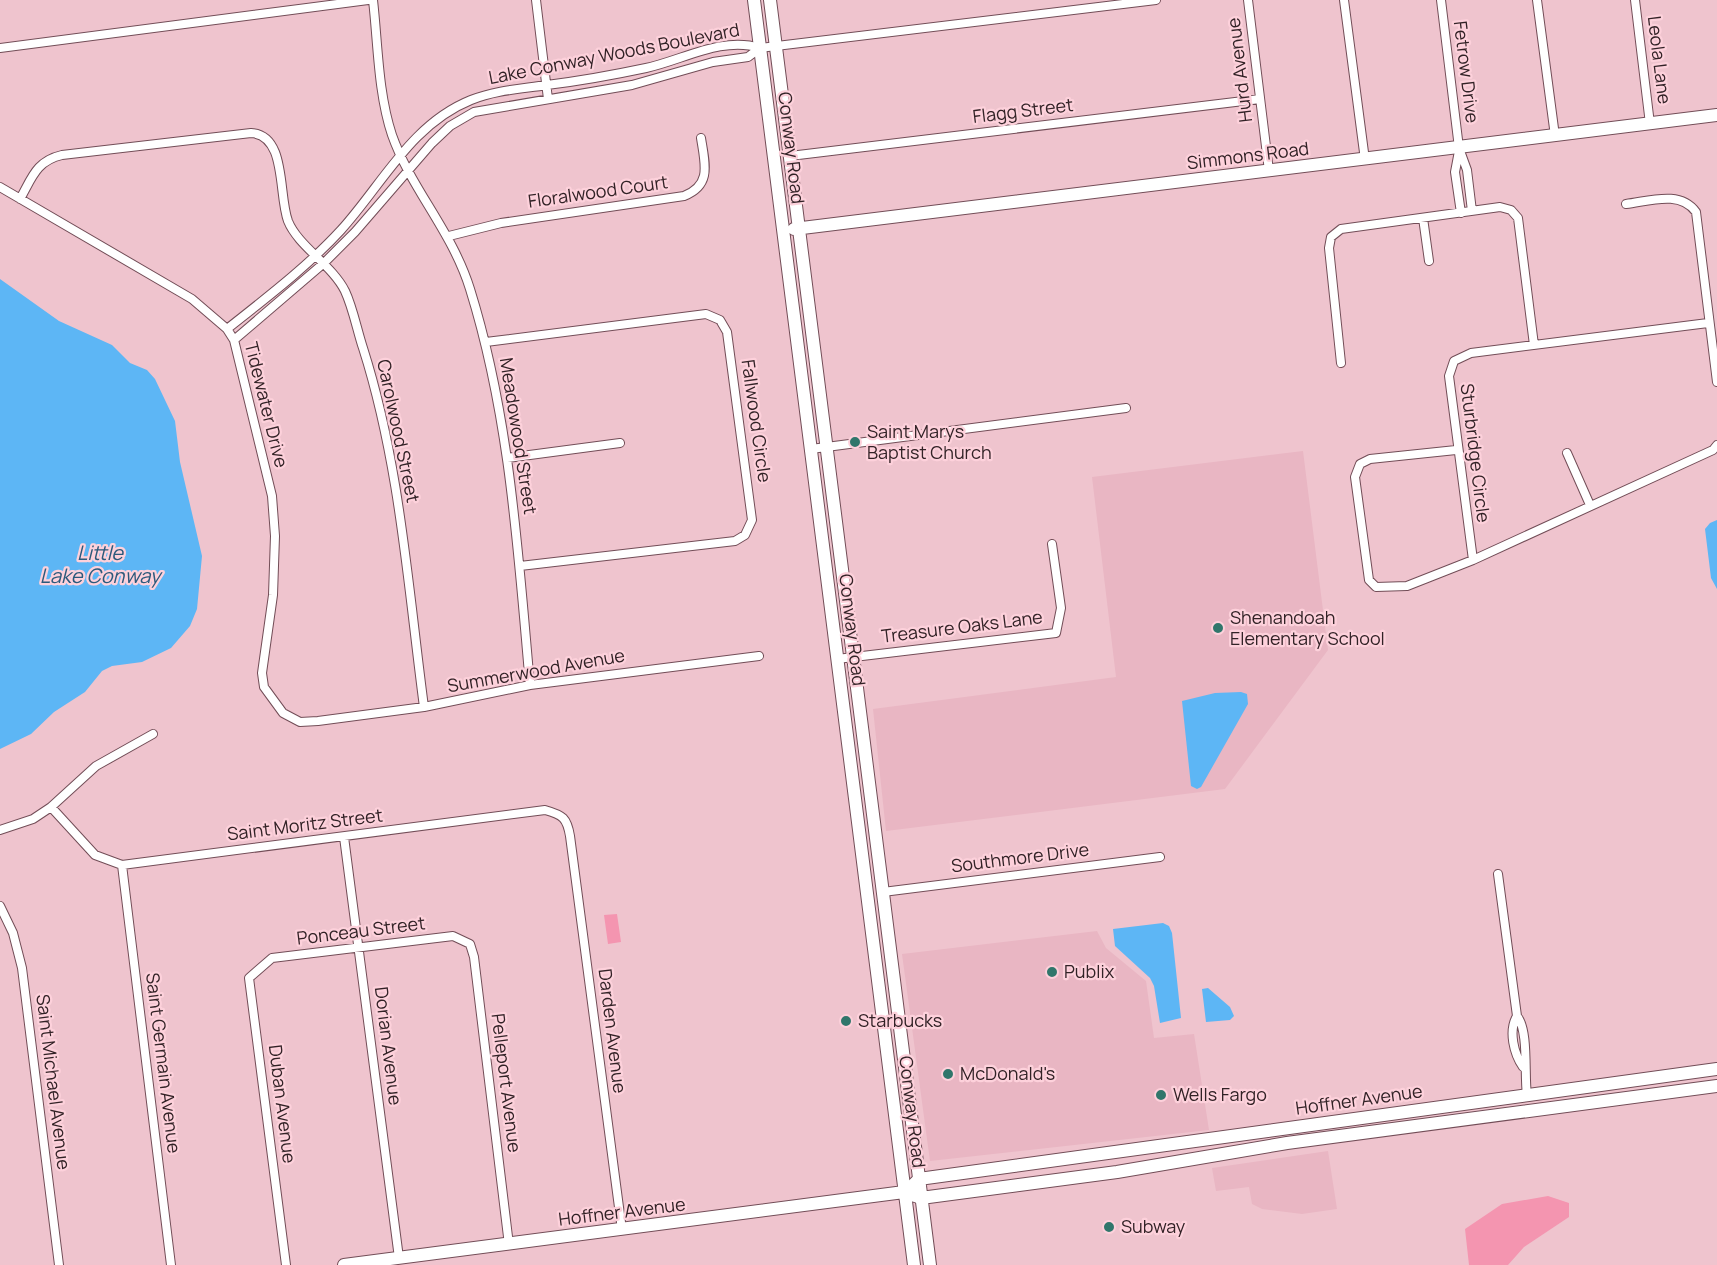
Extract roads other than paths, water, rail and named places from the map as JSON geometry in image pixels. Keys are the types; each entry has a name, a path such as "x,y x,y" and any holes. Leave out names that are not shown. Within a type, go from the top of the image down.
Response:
{"main road":[{"name":"Conway Road","path":"754,0 914,1265"},
{"name":"Conway Road","path":"770,0 930,1265"},
{"name":"Simmons Road","path":"783,230 1717,116"},
{"path":"866,891 876,913 881,957 892,967"},
{"path":"876,967 887,981 891,1010 900,1029"},
{"name":"Hoffner Avenue","path":"919,1179 1717,1069"},
{"path":"1658,1094 1668,1084 1677,1081 1717,1076"},
{"path":"1590,1103 1596,1093 1639,1085 1661,1077"},
{"name":"Hoffner Avenue","path":"344,1265 904,1192 921,1198 1117,1172 1287,1143 1717,1086"},
{"path":"1287,1143 1297,1132 1366,1122 1381,1114"},
{"path":"1240,1151 1249,1145 1269,1142 1279,1136 1282,1129"},
{"path":"904,1192 919,1179"}],"street":[{"path":"0,48 368,0"},
{"name":"Meadowood Street","path":"373,0 385,107 401,155 449,236 469,286 486,342 500,401 520,566 530,684"},
{"path":"536,0 548,99"},
{"path":"760,48 1156,0"},
{"name":"Hurd Avenue","path":"1248,0 1269,171"},
{"path":"1344,0 1365,160"},
{"name":"Fetrow Drive","path":"1441,0 1459,148"},
{"path":"1538,0 1555,136"},
{"name":"Leola Lane","path":"1635,0 1650,124"},
{"name":"Lake Conway Woods Boulevard","path":"227,328 316,255 341,230 419,134 444,113 471,100 502,90 547,86 645,69 726,46 747,44 760,48"},
{"name":"Lake Conway Woods Boulevard","path":"234,340 324,263 355,232 409,169 450,126 474,111 660,79 713,62 748,57 760,48"},
{"name":"Flagg Street","path":"790,156 1260,99"},
{"name":"Carolwood Street","path":"20,199 38,168 47,159 262,133 269,138 276,150 288,222 345,291 376,389 393,472 424,707"},
{"name":"Floralwood Court","path":"449,236 501,223 684,196 694,192 703,183 706,174 701,138"},
{"path":"1459,148 1467,170 1472,211"},
{"path":"1459,148 1455,172 1461,213"},
{"name":"Tidewater Drive","path":"0,187 192,299 227,328 234,340 272,496 273,595 262,673 264,687 283,713 300,722 318,721"},
{"path":"1626,204 1675,198 1689,202 1696,212 1717,382"},
{"path":"1341,363 1329,248 1331,237 1341,229 1500,207 1511,210 1518,218 1534,345"},
{"path":"1423,218 1429,261"},
{"name":"Fallwood Circle","path":"486,342 706,314 720,320 727,332 753,520 745,535 735,542 520,566"},
{"name":"Sturbridge Circle","path":"1708,323 1471,353 1455,361 1449,376 1456,450 1473,560 1713,450 1717,445"},
{"path":"811,449 1126,408"},
{"path":"507,458 620,443"},
{"path":"1456,450 1370,459 1360,464 1355,477 1369,580 1376,587 1407,586 1473,560"},
{"path":"1567,453 1590,505"},
{"name":"Treasure Oaks Lane","path":"837,659 1056,633 1061,608 1052,544"},
{"name":"Summerwood Avenue","path":"318,721 424,707 530,684 759,656"},
{"path":"0,830 33,819 51,807 96,766 153,734"},
{"path":"855,803 872,804"},
{"path":"857,820 872,804"},
{"name":"Saint Moritz Street","path":"51,807 95,855 122,865 546,810 560,814 567,820 570,836"},
{"name":"Darden Avenue","path":"570,836 622,1230"},
{"name":"Dorian Avenue","path":"344,837 399,1258"},
{"name":"Southmore Drive","path":"883,892 1160,857"},
{"name":"Saint Germain Avenue","path":"122,865 171,1265"},
{"path":"1498,874 1517,1016 1522,1022 1526,1054 1523,1067 1527,1095"},
{"name":"Saint Michael Avenue","path":"0,906 13,933 22,968 59,1265"},
{"name":"Ponceau Street","path":"272,958 453,936"},
{"name":"Pelleport Avenue","path":"453,936 470,944 474,957 509,1245"},
{"name":"Duban Avenue","path":"272,958 249,978 286,1265"}],"water":[{"name":"Little Lake Conway","path":"0,279 59,321 112,345 130,363 147,370 155,379 175,421 180,462 202,556 197,609 190,626 171,648 142,662 112,666 102,671 85,692 54,712 31,734 0,749"},
{"path":"1717,520 1717,589 1711,578 1705,529"},
{"path":"1241,692 1247,694 1248,704 1201,787 1197,789 1191,786 1182,701 1215,693"},
{"path":"1163,923 1169,926 1172,933 1181,1018 1160,1023 1154,986 1150,978 1115,946 1113,929"},
{"path":"1208,988 1230,1007 1234,1016 1230,1020 1206,1022 1202,989"}],"place":[{"name":"Saint Marys Baptist Church","path":"855,442"},
{"name":"Shenandoah Elementary School","path":"1218,628"},
{"name":"Publix","path":"1052,972"},
{"name":"Starbucks","path":"846,1021"},
{"name":"McDonald's","path":"948,1074"},
{"name":"Wells Fargo","path":"1161,1095"},
{"name":"Subway","path":"1109,1227"}]}
